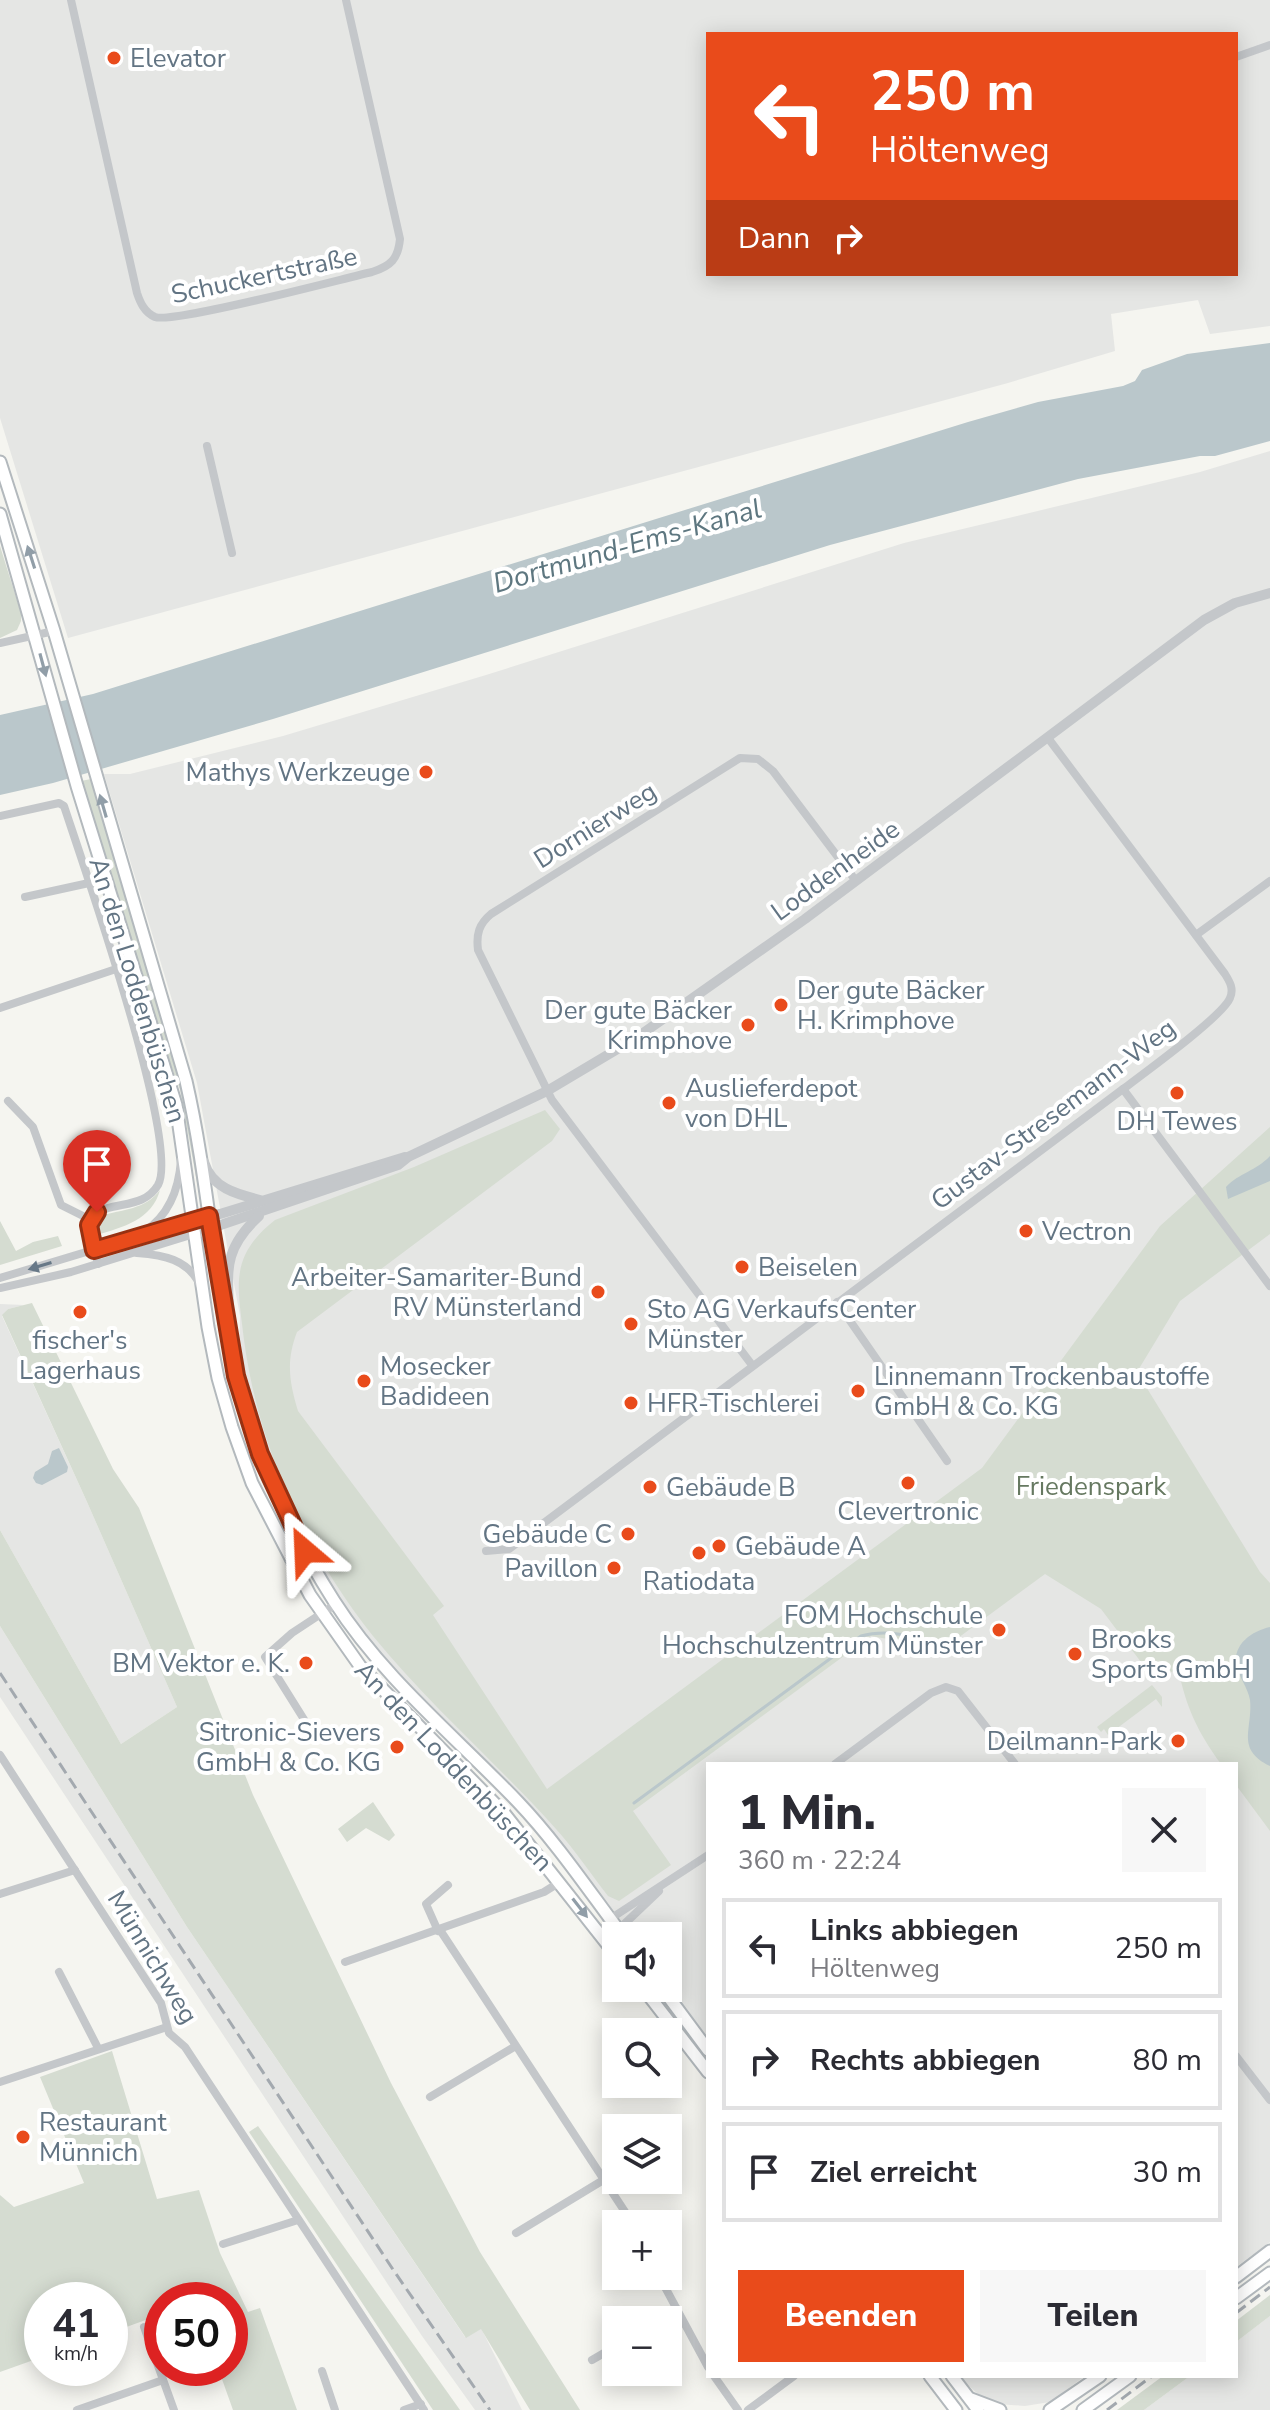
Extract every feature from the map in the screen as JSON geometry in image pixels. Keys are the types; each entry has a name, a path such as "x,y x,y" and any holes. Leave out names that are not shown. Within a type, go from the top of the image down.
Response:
{"main road":[{"name":"An den Loddenbüschen","path":"0,462 54,631 186,1081 200,1150 229,1344 260,1454 305,1551 336,1604 403,1686 521,1806 612,1922"},
{"name":"An den Loddenbüschen","path":"0,514 77,786 172,1092 218,1378 252,1483 321,1614 360,1666 503,1812 602,1937"},
{"path":"654,2002 706,2069"},
{"path":"672,2002 706,2047"},
{"path":"1238,2275 1270,2251"},
{"path":"1238,2297 1270,2273"},
{"path":"932,2378 954,2410"},
{"path":"953,2378 978,2410"},
{"path":"1049,2410 1097,2378"},
{"path":"1083,2410 1127,2378"},
{"path":"968,2398 1000,2410"}],"street":[{"name":"Schuckertstraße","path":"71,0 137,293 148,313 167,318 372,272 388,267 395,260 400,239 346,0"},
{"path":"1238,56 1270,45"},
{"path":"207,446 232,553"},
{"name":"Loddenheide","path":"192,1220 210,1222 263,1212 365,1177 398,1165 408,1157 547,1091 649,1029 731,973 1204,620 1235,603 1270,593"},
{"path":"0,643 54,631"},
{"name":"Gustav-Stresemann-Weg","path":"486,1551 509,1549 1123,1089 1204,1025 1229,1001 1231,984 1048,738"},
{"name":"Dornierweg","path":"547,1091 478,950 479,929 483,920 491,914 740,758 758,759 773,771 856,881"},
{"name":"An den Loddenbüschen","path":"0,816 61,803 142,1053 163,1171 148,1197 136,1203 102,1210 91,1220"},
{"path":"1196,935 1270,881"},
{"name":"An den Loddenbüschen","path":"25,897 89,883"},
{"name":"An den Loddenbüschen","path":"0,1008 116,969"},
{"path":"1123,1089 1270,1286"},
{"path":"547,1091 566,1121 752,1365"},
{"path":"8,1101 33,1127 61,1205 91,1220 89,1231 98,1264"},
{"path":"135,1237 156,1223 171,1200 178,1184 182,1140"},
{"path":"200,1150 210,1176 230,1191 262,1200"},
{"name":"Loddenheide","path":"194,1234 210,1222 262,1200 408,1157"},
{"path":"229,1344 228,1259 238,1238 263,1212"},
{"path":"0,1278 192,1220"},
{"path":"0,1288 98,1264 194,1234"},
{"path":"133,1253 168,1257 184,1265 195,1275 203,1293"},
{"path":"837,1302 947,1461"},
{"path":"310,1729 265,1657 281,1642 336,1604"},
{"path":"838,1762 931,1693 946,1687 960,1694 1013,1762"},
{"name":"Münnichweg","path":"0,1755 161,2003 167,2027 185,2047 422,2407 404,2410"},
{"path":"600,1934 610,1919 706,1856"},
{"path":"0,1894 75,1870"},
{"path":"345,1962 544,1892 560,1882"},
{"path":"448,1885 426,1904 439,1930 514,2047 602,2175"},
{"path":"630,1922 664,1886"},
{"path":"59,1972 98,2048"},
{"path":"0,2082 167,2027"},
{"path":"430,2097 514,2047"},
{"path":"1238,2061 1270,2100"},
{"path":"516,2233 602,2181"},
{"path":"223,2244 298,2220"},
{"path":"682,2318 706,2363"},
{"path":"592,2360 602,2354"},
{"path":"322,2371 335,2410"},
{"path":"715,2378 738,2410"},
{"path":"748,2410 791,2378"},
{"path":"77,2410 146,2386"},
{"path":"165,2386 174,2410"}],"shaded area":[{"path":"0,0 1270,0 1270,326 1210,334 1198,300 1111,314 1115,351 1008,383 68,638 0,418"},
{"path":"1270,451 1270,2242 1238,2266 1238,1762 706,1762 706,2038 679,2002 682,2002 682,1922 616,1922 472,1750 385,1661 340,1601 309,1548 251,1423 239,1371 240,1316 197,1083 104,774 130,774 283,736 904,543 1200,472"},
{"path":"0,1304 24,1305 8,1309 2,1316 177,1707 121,1744 0,1530"},
{"path":"0,1626 187,1927 465,2337 481,2328 522,2410 475,2410 422,2336 0,1697"},
{"path":"1270,2316 1270,2410 1144,2410 1187,2378 1238,2378 1238,2340"},
{"path":"960,2378 1082,2378 1050,2402 1025,2406 997,2404 979,2395"}],"green space":[{"path":"0,546 21,621 17,630 0,638"},
{"path":"91,779 179,1076 189,1118 201,1204 180,1090 81,781"},
{"name":"Friedenspark","path":"545,1110 560,1129 552,1141 297,1332 291,1352 292,1390 298,1411 444,1606 433,1615 547,1789 982,1468 1160,1226 1270,1127 1270,1234 1180,1301 1137,1372 1260,1572 1270,1583 1270,1831 1238,1788 1238,1762 1220,1762 1205,1741 1189,1707 1178,1668 1156,1682 1101,1609 1045,1574 943,1649 871,1636 633,1811 671,1865 619,1901 608,1896 556,1829 440,1710 373,1636 349,1604 306,1533 273,1458 261,1419 251,1380 240,1304 240,1274 249,1247 275,1220 414,1167"},
{"path":"160,1190 150,1209 135,1221 97,1235 94,1225 100,1216 148,1202"},
{"path":"0,1221 16,1251 33,1242 58,1236 62,1246 0,1265"},
{"path":"32,1303 113,1469 139,1508 253,1795 391,2083 480,2252 580,2410 530,2410 481,2329 466,2338 187,1927 0,1626 0,1530 121,1744 177,1707 2,1315 8,1309"},
{"path":"1152,1685 1162,1697 1162,1707 1156,1699 1108,1735 1104,1729 1101,1732 1097,1727"},
{"path":"373,1802 395,1835 389,1841 366,1828 347,1842 338,1829"},
{"path":"112,2051 157,2199 199,2190 220,2253 234,2282 144,2282 144,2321 128,2326 128,2282 24,2282 24,2363 0,2372 0,2195 14,2207 84,2183 40,2077"},
{"path":"258,2126 460,2410 433,2410 249,2132"},
{"path":"1270,2295 1270,2316 1238,2340 1238,2319"},
{"path":"260,2308 297,2410 233,2410 224,2386 248,2386 248,2312"},
{"path":"1160,2378 1187,2378 1144,2410 1117,2410"}],"water":[{"name":"Dortmund-Ems-Kanal","path":"1270,343 1270,441 1215,456 1200,456 1078,479 830,545 273,719 53,783 0,795 0,715 93,694 968,422 1038,402 1123,386 1135,381 1142,370 1187,354"},
{"path":"1270,1156 1270,1181 1228,1199 1226,1187"},
{"path":"59,1448 68,1467 67,1472 42,1485 36,1483 33,1478 35,1472 48,1464 52,1451"},
{"path":"1270,1627 1270,1766 1253,1753 1249,1745 1250,1700 1237,1669 1236,1658 1245,1640"}],"waterway":[{"path":"634,1803 861,1636 884,1633 922,1638"}],"railway":[{"path":"0,1673 394,2271 490,2410"},
{"path":"1238,2311 1270,2287"},
{"path":"1107,2410 1149,2378"}],"place":[{"name":"Elevator","path":"114,58"},
{"name":"Mathys Werkzeuge","path":"426,772"},
{"name":"Der gute Bäcker H. Krimphove","path":"781,1005"},
{"name":"Der gute Bäcker Krimphove","path":"748,1025"},
{"name":"DH Tewes","path":"1177,1093"},
{"name":"Auslieferdepot von DHL","path":"669,1103"},
{"name":"Vectron","path":"1026,1231"},
{"name":"Beiselen","path":"742,1267"},
{"name":"Arbeiter-Samariter-Bund RV Münsterland","path":"598,1292"},
{"name":"fischer's Lagerhaus","path":"80,1312"},
{"name":"Sto AG VerkaufsCenter Münster","path":"631,1324"},
{"name":"Mosecker Badideen","path":"364,1381"},
{"name":"Linnemann Trockenbaustoffe GmbH & Co. KG","path":"858,1391"},
{"name":"HFR-Tischlerei","path":"631,1403"},
{"name":"Clevertronic","path":"908,1483"},
{"name":"Gebäude B","path":"650,1487"},
{"name":"Gebäude C","path":"628,1534"},
{"name":"Gebäude A","path":"719,1546"},
{"name":"Ratiodata","path":"699,1553"},
{"name":"Pavillon","path":"614,1568"},
{"name":"FOM Hochschule Hochschulzentrum Münster","path":"999,1630"},
{"name":"Brooks Sports GmbH","path":"1075,1654"},
{"name":"BM Vektor e. K.","path":"306,1663"},
{"name":"Deilmann-Park","path":"1178,1741"},
{"name":"Sitronic-Sievers GmbH & Co. KG","path":"397,1747"},
{"name":"Restaurant Münnich","path":"23,2137"}],"route":[{"path":"97,1212 89,1225 94,1250 209,1216 236,1376 260,1454 305,1551"}]}
